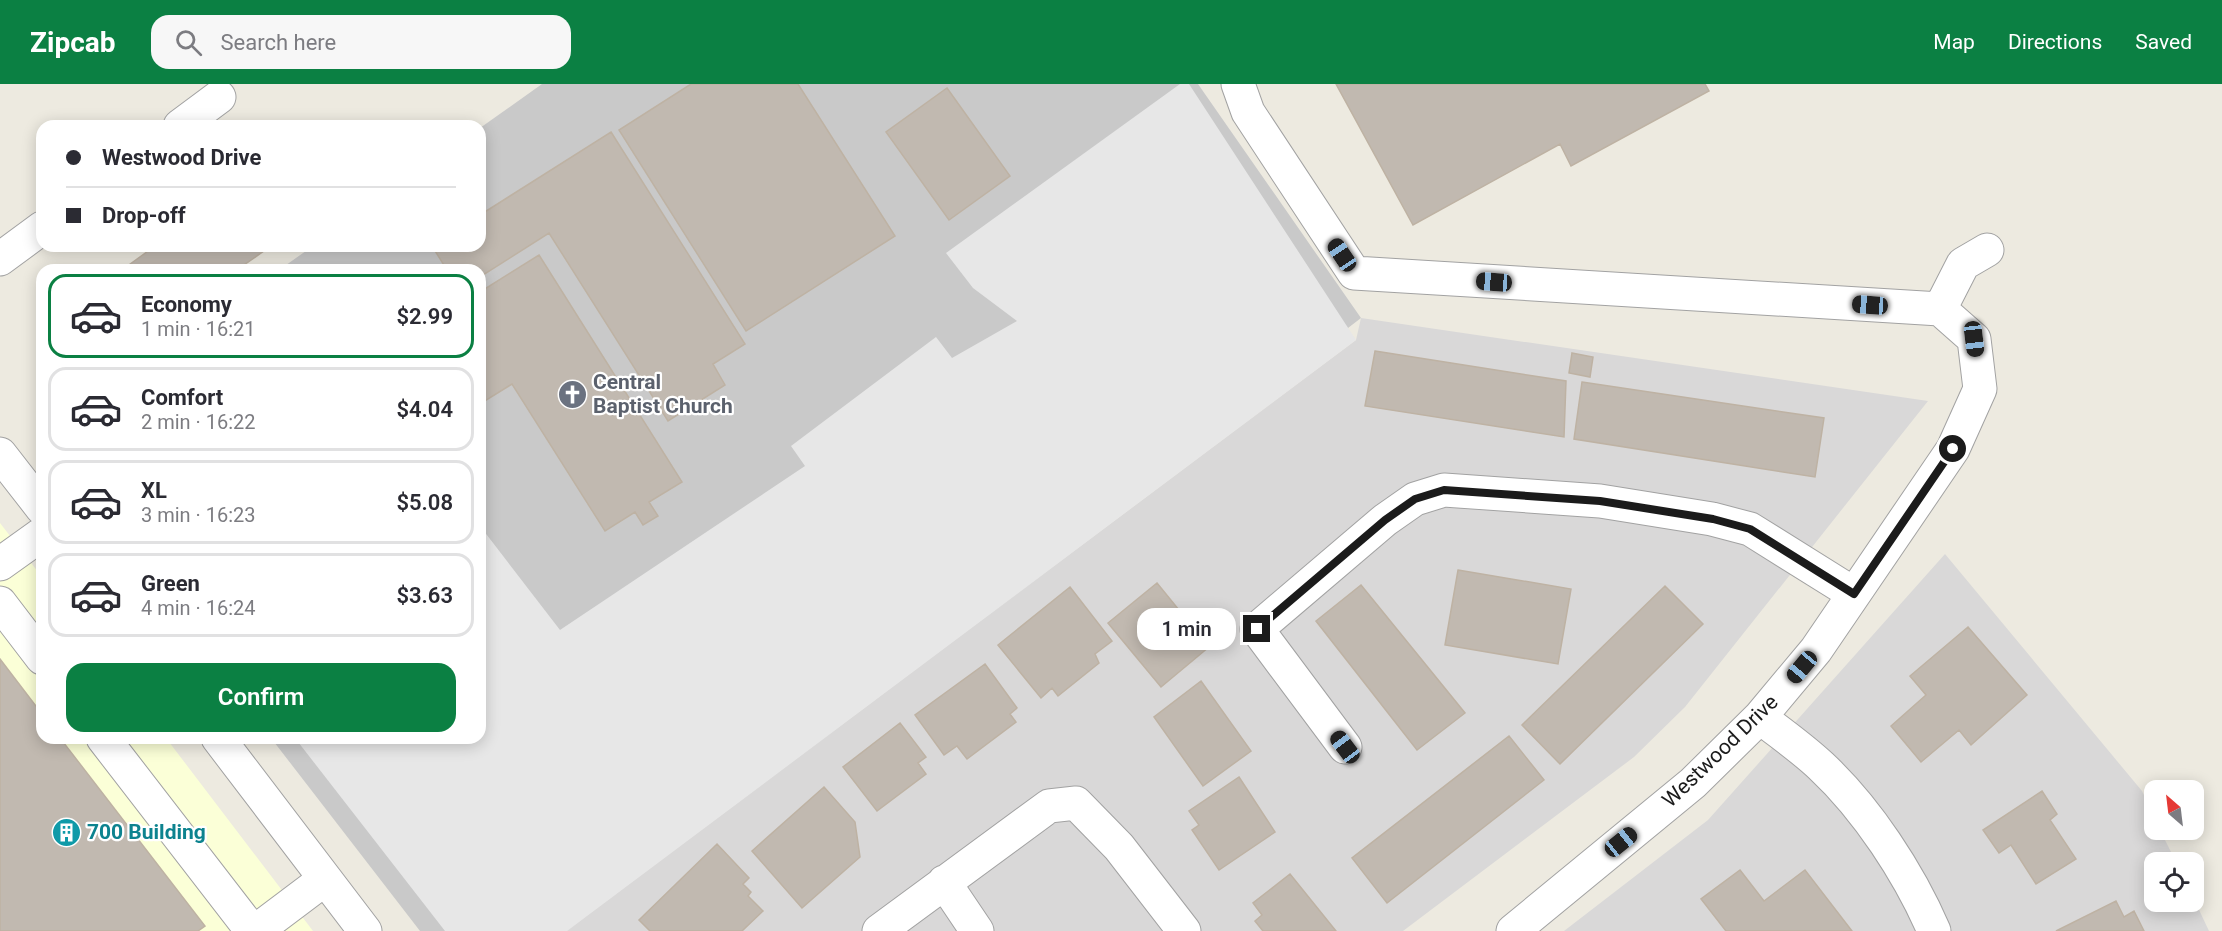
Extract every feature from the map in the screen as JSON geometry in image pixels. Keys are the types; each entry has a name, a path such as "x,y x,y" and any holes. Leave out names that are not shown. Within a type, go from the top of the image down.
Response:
{"street":[{"path":"1238,84 1248,112 1354,273 1940,309 1963,264 1987,250"},
{"path":"188,120 219,97"},
{"path":"0,259 36,232"},
{"name":"Westwood Drive","path":"1513,931 1693,783 1760,717 1816,650 1953,449 1980,390 1974,339 1940,309"},
{"path":"0,454 36,500"},
{"path":"1345,747 1257,629 1385,520 1415,499 1444,490 1600,501 1713,519 1750,529 1854,594"},
{"path":"0,564 36,538"},
{"path":"0,603 36,650"},
{"path":"1760,717 1821,766 1864,814 1900,866 1934,931"},
{"path":"108,744 254,931 325,879"},
{"path":"223,744 365,931"},
{"path":"879,931 1049,806 1076,803 1119,847 1184,931"},
{"path":"944,882 977,931"}],"shaded area":[{"name":"Central Baptist Church","path":"542,84 1198,84 1361,318 565,931 420,931 276,744 486,744 486,264 288,264 304,252 486,252 486,124"},
{"path":"1180,84 1189,84 1356,340 567,931 445,931 300,744 486,744 486,534 560,630 805,466 791,446 936,337 952,358 1017,321 973,288 946,253"},
{"path":"1361,318 1928,401 1685,707 1634,757 1403,931 566,931 1356,340"},
{"path":"0,523 36,569 36,744 171,744 313,931 0,931"},
{"path":"1945,554 2142,791 2144,795 2144,840 2165,840 2171,852 2144,852 2144,912 2200,912 2209,931 1564,931 1708,820"}],"building":[{"path":"691,84 798,84 895,236 746,331 619,130"},
{"path":"1336,84 1705,84 1709,91 1571,166 1560,144 1413,225"},
{"path":"947,88 1010,176 949,220 886,132"},
{"path":"611,132 745,344 713,364 725,385 668,421 549,233 486,273 486,264 443,264 436,252 486,252 486,211"},
{"path":"147,252 262,252 245,264 130,264"},
{"name":"Central Baptist Church","path":"539,255 682,482 649,502 658,516 643,525 635,512 605,531 512,384 486,400 486,288"},
{"path":"1375,351 1566,381 1564,437 1365,406"},
{"path":"1572,353 1593,357 1590,377 1569,373"},
{"path":"1582,382 1824,418 1815,477 1574,439"},
{"path":"1458,570 1571,589 1558,664 1445,645"},
{"path":"1157,583 1209,647 1161,687 1108,623"},
{"path":"1361,585 1465,713 1417,750 1316,621"},
{"path":"1665,586 1703,624 1560,764 1522,725"},
{"path":"1070,587 1112,641 1095,654 1099,663 1058,696 1052,688 1041,698 998,645"},
{"path":"1968,627 2027,695 1971,745 1959,730 1921,762 1891,726 1926,695 1910,676"},
{"name":"700 Building","path":"0,659 36,706 36,744 65,744 205,926 198,931 0,931"},
{"path":"985,664 1017,708 1010,714 1016,722 967,759 957,746 944,755 915,715"},
{"path":"1201,681 1251,751 1203,786 1154,717"},
{"path":"900,723 926,757 918,763 926,774 877,811 843,767"},
{"path":"1509,736 1544,780 1387,903 1352,858"},
{"path":"1239,777 1275,832 1219,870 1192,830 1199,825 1189,811"},
{"path":"824,787 855,822 860,857 802,908 752,851"},
{"path":"2042,791 2057,814 2050,820 2076,859 2036,884 2011,845 1999,853 1983,830"},
{"path":"717,844 749,878 743,884 751,892 748,896 763,911 742,931 650,931 639,920"},
{"path":"1740,870 1764,901 1805,870 1852,931 1726,931 1701,899"},
{"path":"1290,874 1336,931 1263,931 1255,921 1262,915 1253,903"},
{"path":"2116,901 2124,917 2134,911 2144,931 2056,931"}],"place":[{"name":"Central Baptist Church","path":"572,394"},
{"name":"700 Building","path":"66,832"}],"route":[{"path":"1257,629 1385,520 1415,499 1444,490 1600,501 1713,519 1750,529 1854,594 1953,449"}]}
